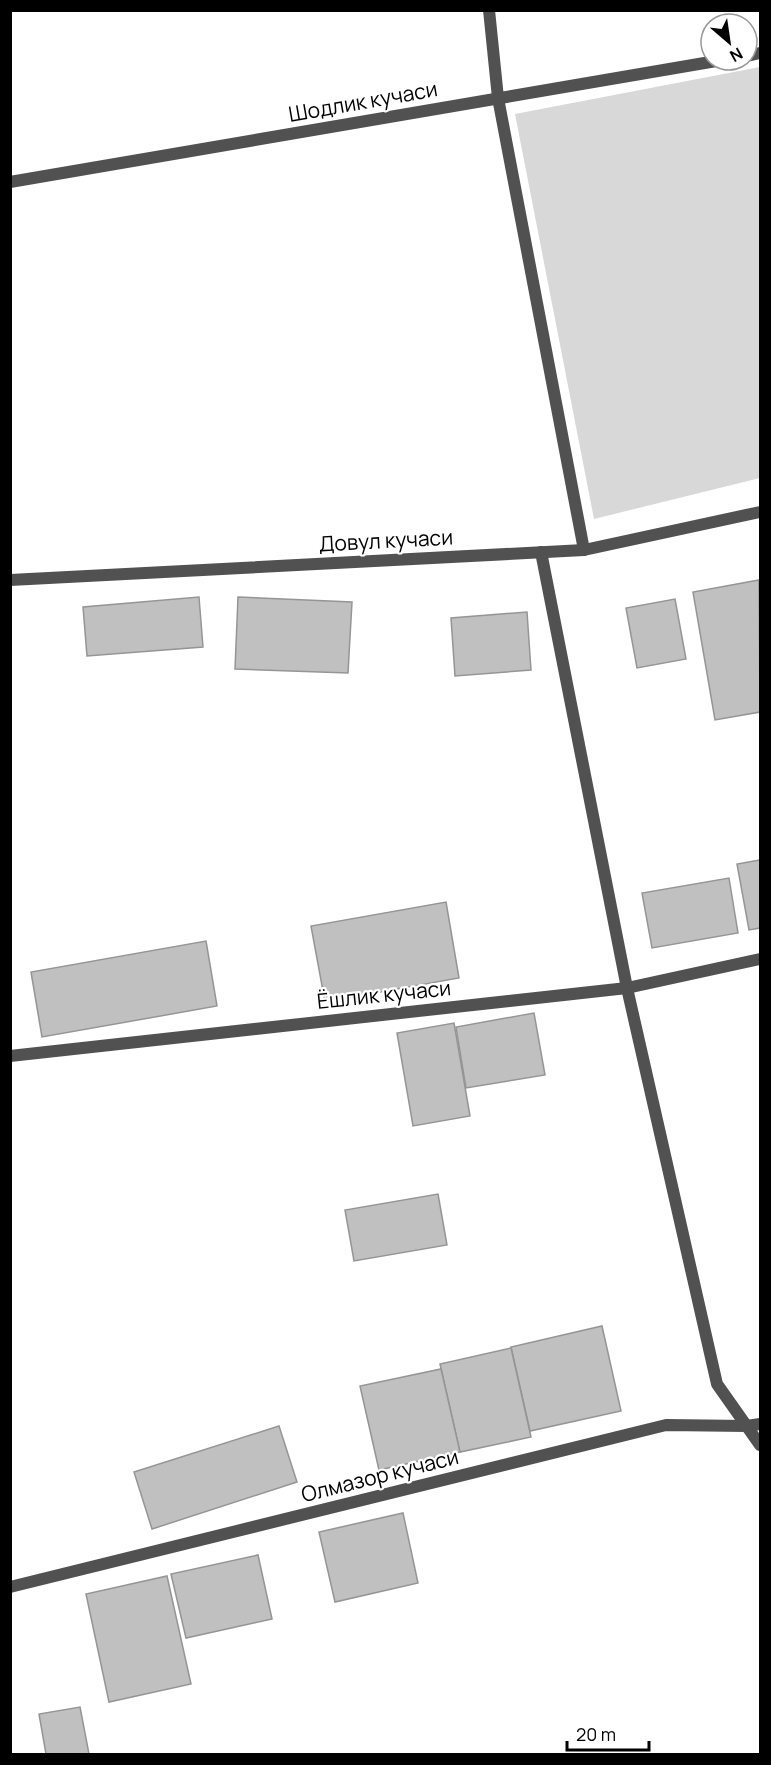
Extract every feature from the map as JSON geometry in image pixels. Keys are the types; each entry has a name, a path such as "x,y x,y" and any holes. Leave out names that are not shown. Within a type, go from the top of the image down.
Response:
{"street":[{"path":"489,10 498,98 584,550"},
{"name":"Шодлик кучаси","path":"10,182 699,64"},
{"name":"Довул кучаси","path":"10,580 584,550 760,512"},
{"path":"541,552 627,988 717,1384 760,1445"},
{"name":"Ёшлик кучаси","path":"10,1056 627,988 760,959"},
{"name":"Олмазор кучаси","path":"10,1587 666,1425 747,1426 760,1424"}],"shaded area":[{"path":"759,67 760,478 594,519 515,114 734,72 759,72"}],"building":[{"path":"759,580 760,712 715,720 693,592"},
{"path":"199,597 203,647 87,656 83,607"},
{"path":"238,597 352,602 348,673 235,669"},
{"path":"675,599 686,659 637,668 626,608"},
{"path":"527,612 531,670 455,676 451,618"},
{"path":"760,860 760,928 749,930 737,864"},
{"path":"729,878 738,933 652,948 642,893"},
{"path":"446,902 459,978 325,1002 311,926"},
{"path":"206,941 217,1006 42,1037 31,972"},
{"path":"534,1013 545,1075 466,1088 456,1027"},
{"path":"454,1023 470,1116 413,1126 397,1033"},
{"path":"438,1194 447,1245 354,1261 345,1210"},
{"path":"602,1326 621,1411 530,1431 511,1347"},
{"path":"511,1348 531,1437 460,1452 440,1364"},
{"path":"441,1369 460,1452 379,1470 360,1386"},
{"path":"279,1426 297,1482 152,1529 134,1472"},
{"path":"403,1513 418,1583 335,1602 319,1532"},
{"path":"258,1555 272,1619 186,1638 171,1574"},
{"path":"167,1576 191,1684 109,1702 86,1594"},
{"path":"80,1707 89,1754 46,1754 39,1714"}]}
